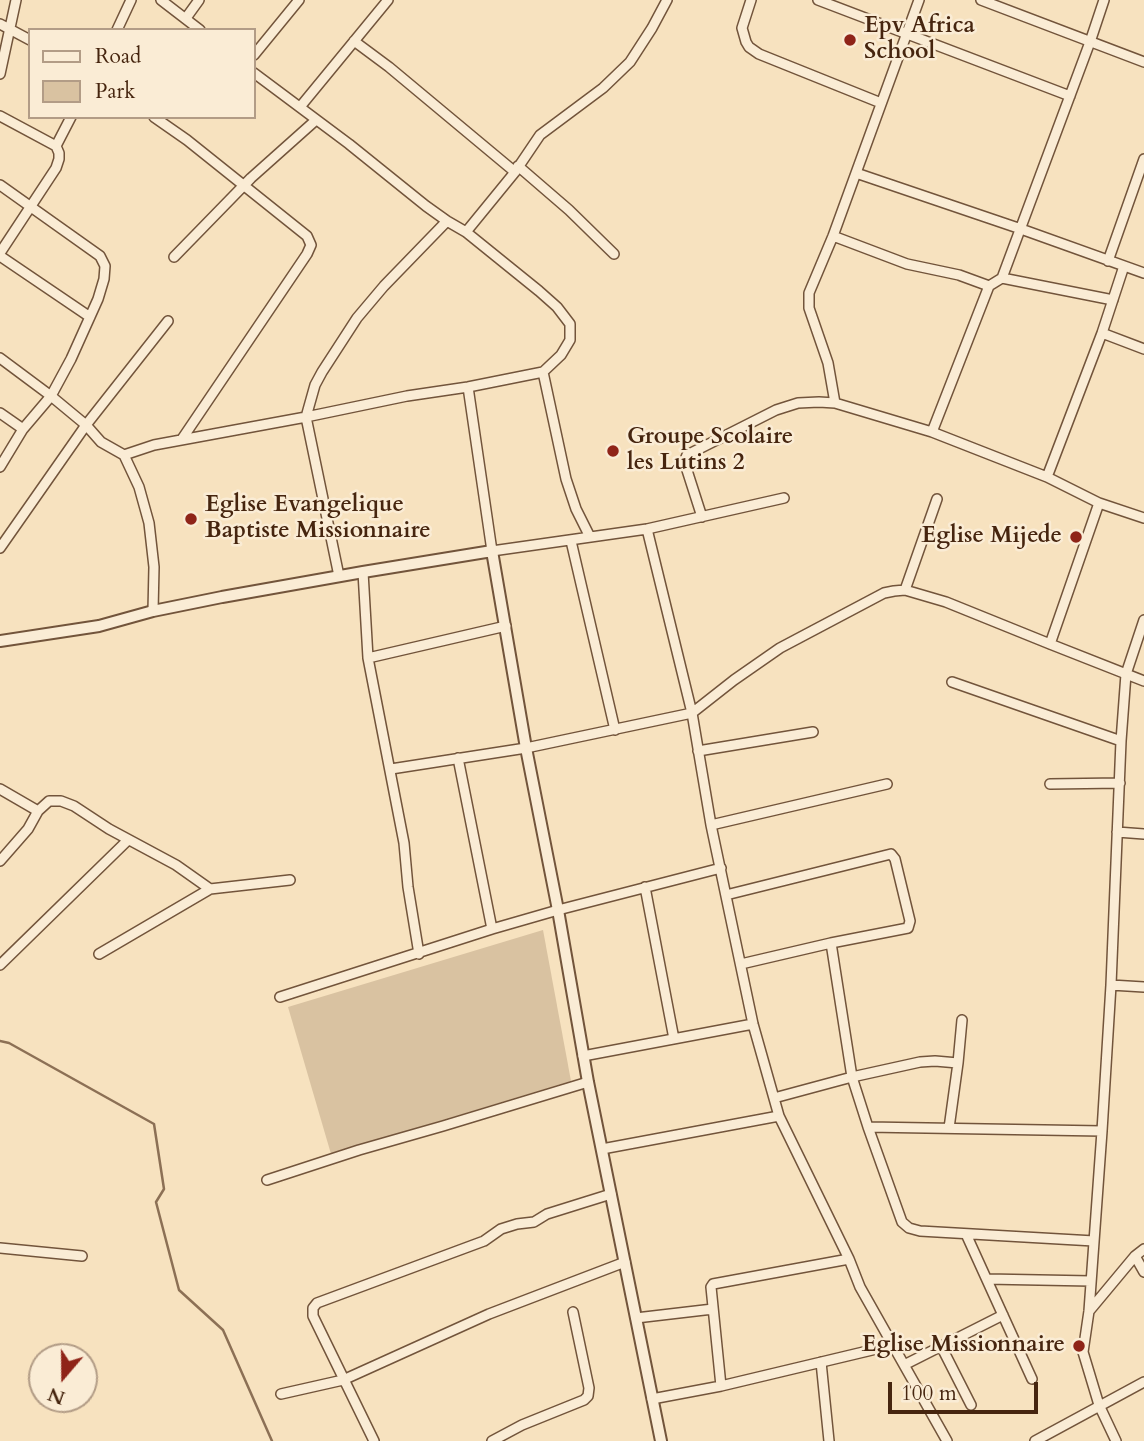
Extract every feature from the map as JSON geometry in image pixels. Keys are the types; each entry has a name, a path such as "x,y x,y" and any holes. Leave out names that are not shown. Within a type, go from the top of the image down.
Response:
{"street":[{"path":"0,74 16,0"},
{"path":"118,28 131,0"},
{"path":"161,0 198,28"},
{"path":"186,18 199,0"},
{"path":"256,53 299,0"},
{"path":"300,107 388,0"},
{"path":"466,232 540,135 603,88 630,62 667,0"},
{"path":"751,0 742,28 749,47 759,54 881,103"},
{"path":"835,403 828,363 808,308 808,300 919,0"},
{"path":"981,0 1144,62"},
{"path":"932,432 989,286 1002,278 1104,0"},
{"path":"825,1 1070,96"},
{"path":"0,24 28,39"},
{"path":"354,41 569,210 614,254"},
{"path":"124,455 182,439 543,372 561,355 570,340 570,324 539,291 466,232 426,206 256,74"},
{"path":"0,116 56,146"},
{"path":"70,119 56,146 60,159 56,168 0,255 90,317"},
{"path":"157,119 307,236 311,245 182,439"},
{"path":"174,257 316,120"},
{"path":"1108,261 1144,159"},
{"path":"856,173 1144,273"},
{"path":"0,185 100,256 104,267 104,279 90,317 51,396 23,429 0,467"},
{"path":"1133,192 1144,196"},
{"path":"339,576 306,418 316,385 357,318 447,221"},
{"path":"833,236 907,264 959,275 989,286"},
{"path":"1047,477 1124,267"},
{"path":"1002,278 1113,300"},
{"path":"0,548 86,425 168,321"},
{"path":"1102,333 1144,349"},
{"path":"0,358 86,425 101,442 124,455 139,486 149,523 154,567 153,611"},
{"path":"543,372 566,479 576,509 590,537"},
{"path":"468,387 492,551 526,748 588,1082 661,1441"},
{"path":"702,517 685,464 687,455 776,410 818,402 835,403 932,432 1047,477 1099,503 1144,518"},
{"path":"0,413 23,429"},
{"path":"0,640 99,626 153,611 339,576 647,529 784,498"},
{"path":"905,590 937,499"},
{"path":"1050,644 1099,503"},
{"path":"647,529 692,713 711,825 753,1024 779,1116 860,1287 947,1441"},
{"path":"571,541 615,730"},
{"path":"363,572 368,658 404,842 419,954"},
{"path":"391,769 526,748 692,713 780,648 884,593 905,590 946,602 1144,681"},
{"path":"1116,1441 1100,1405 1083,1352 1089,1311 1102,1131 1126,674 1144,620"},
{"path":"368,658 506,626"},
{"path":"952,682 1121,741"},
{"path":"698,751 813,732"},
{"path":"458,758 492,929"},
{"path":"1050,784 1120,783"},
{"path":"711,825 887,784"},
{"path":"0,789 38,811"},
{"path":"0,861 28,829 38,811 49,802 61,801 176,865 210,889"},
{"path":"1117,832 1144,834"},
{"path":"0,965 128,839"},
{"path":"726,895 891,854 894,856 910,925 908,928 741,964"},
{"path":"280,998 492,929 721,868"},
{"path":"99,954 210,889 290,880"},
{"path":"645,887 674,1039"},
{"path":"831,943 852,1077 902,1222 909,1228 920,1231 1094,1241"},
{"path":"1111,985 1144,987"},
{"path":"949,1128 962,1020"},
{"path":"583,1056 753,1024"},
{"path":"774,1098 920,1062 958,1063"},
{"path":"267,1180 588,1082"},
{"path":"602,1149 779,1116"},
{"path":"868,1127 1102,1131"},
{"path":"374,1441 313,1316 313,1308 317,1303 484,1241 501,1229 534,1222 547,1214 611,1194"},
{"path":"966,1234 1032,1379"},
{"path":"0,1248 82,1256"},
{"path":"1089,1311 1144,1249"},
{"path":"1135,1256 1144,1272"},
{"path":"721,1386 711,1287 713,1284 849,1259"},
{"path":"281,1394 343,1380 489,1314 625,1262"},
{"path":"987,1279 1091,1281"},
{"path":"636,1318 713,1309"},
{"path":"490,1441 588,1396 589,1388 573,1312"},
{"path":"904,1365 1003,1315"},
{"path":"652,1399 721,1386 893,1345"},
{"path":"941,1346 971,1405"},
{"path":"821,1362 830,1441"},
{"path":"1035,1441 1144,1382"}],"green space":[{"path":"543,930 571,1081 331,1154 288,1007"}],"waterway":[{"path":"0,1041 9,1043 154,1124 164,1189 156,1202 179,1290 223,1330 272,1441"}],"place":[{"name":"Epv Africa School","path":"850,40"},
{"name":"Groupe Scolaire les Lutins 2","path":"613,451"},
{"name":"Eglise Evangelique Baptiste Missionnaire","path":"191,519"},
{"name":"Eglise Mijede","path":"1076,537"},
{"name":"Eglise Missionnaire","path":"1079,1346"}]}
